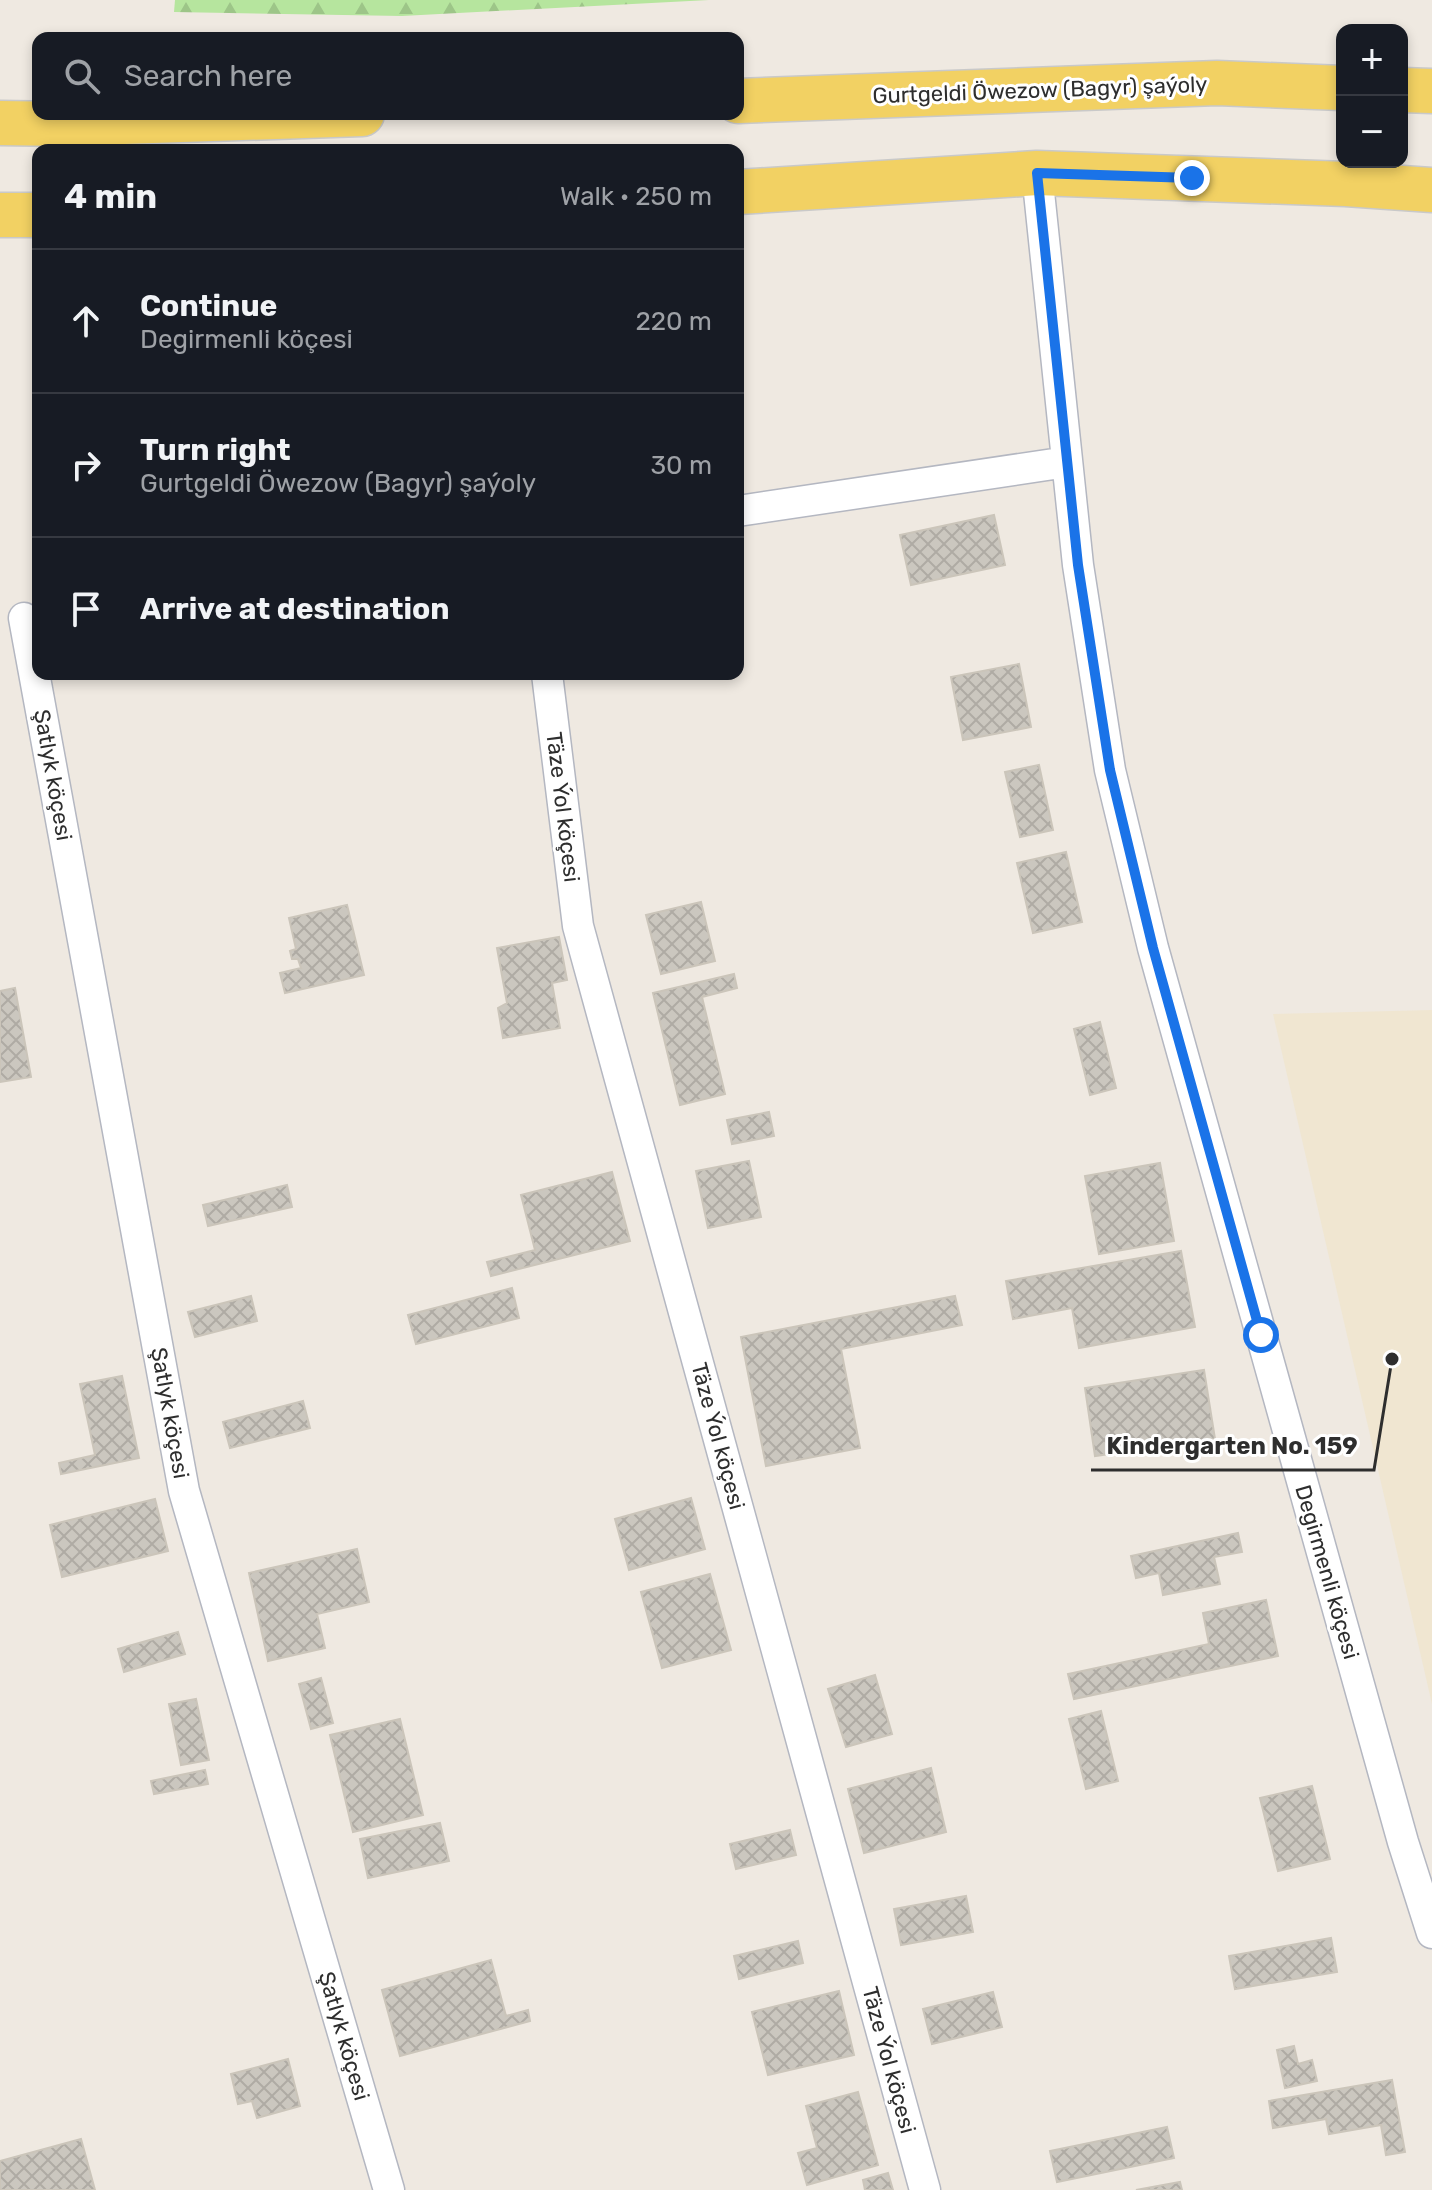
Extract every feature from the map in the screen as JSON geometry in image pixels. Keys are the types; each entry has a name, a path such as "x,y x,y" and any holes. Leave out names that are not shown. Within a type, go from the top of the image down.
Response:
{"main road":[{"name":"Gurtgeldi Öwezow (Bagyr) şaýoly","path":"744,101 1217,83 1336,88"},
{"path":"1408,90 1432,91"},
{"path":"0,123 193,120"},
{"path":"744,192 1037,173 1432,190"},
{"path":"0,215 32,215"}],"street":[{"name":"Degirmenli köçesi","path":"1037,173 1078,565 1110,770 1153,948 1403,1842 1432,1933"},
{"path":"744,510 1067,462"},
{"name":"Şatlyk köçesi","path":"21,618 32,677"},
{"name":"Şatlyk köçesi","path":"33,680 184,1491 389,2190"},
{"name":"Täze Ýol köçesi","path":"548,680 578,926 925,2190"}],"shaded area":[{"path":"1432,1010 1432,1704 1273,1014"}],"green space":[{"path":"175,0 709,0 402,16 174,12"}],"building":[{"path":"994,515 1005,565 911,585 900,535"},
{"path":"1019,664 1031,727 963,740 951,677"},
{"path":"1039,765 1053,830 1020,837 1005,772"},
{"path":"1066,852 1082,922 1033,933 1017,863"},
{"path":"701,902 715,961 661,974 646,915"},
{"path":"347,905 364,975 285,993 280,973 301,968 298,959 292,959 290,951 296,949 289,918"},
{"path":"559,937 567,980 552,983 560,1028 503,1038 498,1008 507,1003 497,948"},
{"path":"734,974 737,988 702,997 725,1094 680,1105 653,993"},
{"path":"15,988 31,1077 0,1082 0,991"},
{"path":"1100,1022 1116,1088 1090,1095 1074,1029"},
{"path":"769,1112 774,1136 732,1144 727,1120"},
{"path":"749,1161 761,1217 708,1228 696,1171"},
{"path":"1160,1163 1174,1241 1099,1254 1085,1176"},
{"path":"612,1172 630,1241 491,1276 487,1262 535,1250 521,1195"},
{"path":"287,1185 292,1207 208,1226 203,1205"},
{"path":"1181,1251 1195,1327 1079,1348 1072,1308 1013,1319 1006,1281"},
{"path":"512,1288 519,1318 416,1344 408,1315"},
{"path":"251,1296 257,1321 195,1337 188,1312"},
{"path":"955,1296 962,1325 841,1349 860,1448 766,1466 741,1337"},
{"path":"1204,1370 1215,1439 1095,1456 1085,1388"},
{"path":"122,1376 139,1458 61,1474 59,1463 95,1455 80,1384"},
{"path":"303,1401 310,1428 230,1448 223,1422"},
{"path":"691,1498 705,1549 629,1570 615,1519"},
{"path":"155,1499 168,1551 62,1577 50,1525"},
{"path":"1238,1533 1242,1552 1214,1557 1220,1584 1163,1595 1159,1573 1136,1578 1131,1556"},
{"path":"357,1549 369,1602 317,1614 325,1648 268,1661 249,1573"},
{"path":"710,1574 731,1650 662,1668 641,1592"},
{"path":"1266,1600 1278,1656 1074,1699 1068,1674 1209,1644 1203,1613"},
{"path":"178,1632 185,1654 124,1672 118,1649"},
{"path":"875,1675 892,1734 846,1747 828,1689"},
{"path":"321,1678 333,1723 311,1729 299,1684"},
{"path":"196,1699 209,1760 181,1765 169,1704"},
{"path":"1101,1711 1118,1781 1086,1789 1069,1719"},
{"path":"400,1719 423,1815 353,1832 330,1735"},
{"path":"931,1768 946,1832 864,1853 848,1789"},
{"path":"205,1770 208,1784 154,1794 151,1781"},
{"path":"1312,1786 1330,1859 1278,1871 1260,1798"},
{"path":"440,1823 449,1861 368,1878 360,1839"},
{"path":"790,1830 796,1855 736,1869 730,1844"},
{"path":"966,1896 973,1932 901,1945 894,1909"},
{"path":"1331,1938 1337,1972 1235,1989 1229,1956"},
{"path":"798,1941 803,1963 739,1979 734,1956"},
{"path":"491,1960 506,2016 528,2010 530,2021 400,2056 382,1990"},
{"path":"839,1991 854,2055 768,2075 752,2012"},
{"path":"993,1992 1002,2027 932,2044 923,2009"},
{"path":"1294,2046 1298,2064 1312,2060 1317,2081 1285,2088 1277,2050"},
{"path":"288,2059 300,2106 257,2118 252,2101 238,2104 231,2074"},
{"path":"1392,2080 1405,2152 1386,2155 1381,2125 1329,2134 1326,2119 1273,2128 1269,2101"},
{"path":"858,2092 878,2165 807,2185 798,2153 817,2148 806,2106"},
{"path":"1167,2127 1174,2158 1057,2182 1050,2151"},
{"path":"81,2139 95,2190 0,2190 0,2161"},
{"path":"888,2173 893,2190 865,2190 863,2180"},
{"path":"1180,2182 1182,2190 1136,2190"}],"place":[{"name":"Kindergarten No. 159","path":"1392,1359"}],"route":[{"path":"1192,178 1037,173 1078,565 1110,770 1153,948 1261,1335"}]}
